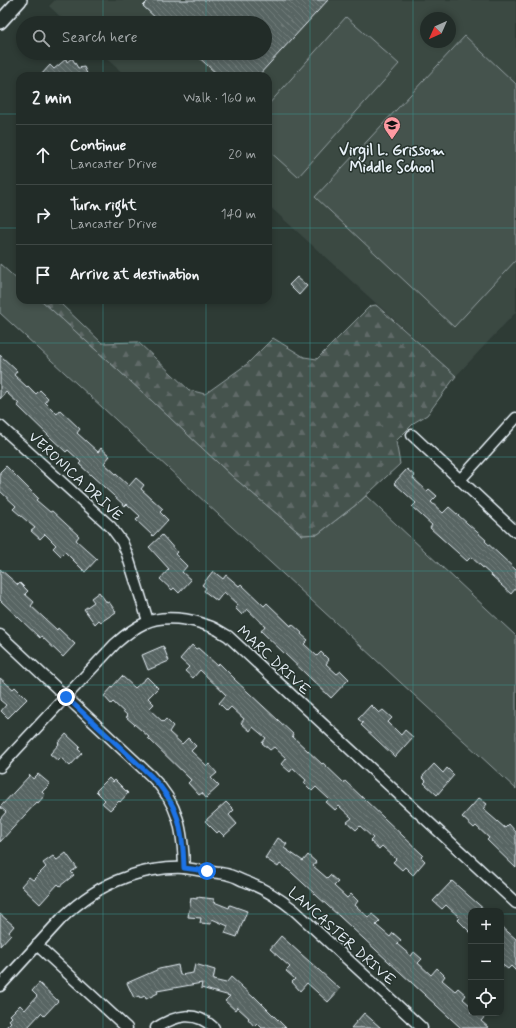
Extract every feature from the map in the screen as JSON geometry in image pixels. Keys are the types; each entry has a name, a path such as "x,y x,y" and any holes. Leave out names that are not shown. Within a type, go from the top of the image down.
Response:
{"main road":[{"path":"0,22 20,0"}],"street":[{"path":"460,480 516,418"},
{"name":"VERONICA DRIVE","path":"0,426 111,528 122,542 148,621"},
{"path":"412,435 516,532"},
{"name":"MARC DRIVE","path":"0,767 115,644 128,633 148,621 175,618 192,620 210,626 228,636 516,903"},
{"path":"0,636 151,776 166,794 179,821 184,851 184,868"},
{"name":"LANCASTER DRIVE","path":"0,986 62,918 89,896 122,878 163,869 184,868 230,875 270,892 294,910 422,1028"},
{"path":"37,945 127,1028"},
{"path":"156,1028 167,1021 188,1016 199,1018 214,1028"}],"shaded area":[{"name":"Virgil L. Grissom Middle School","path":"55,0 514,0 516,2 516,312 456,376 272,209 272,72 121,72 108,60 272,60 272,16 60,16 49,6"}],"green space":[{"path":"346,17 399,64 298,177 272,154 272,100"},
{"path":"465,36 516,84 516,260 454,327 315,197 454,48 456,48 456,46"},
{"path":"0,264 16,278 16,304 45,304 233,477 302,535 318,534 366,496 516,636 516,789 0,313"},
{"path":"45,304 61,304 102,343 138,342 189,390 205,394 247,364 273,338 304,357 317,359 370,306 376,305 456,376 427,415 415,422 396,441 400,464 357,504 318,534 302,535 233,477"}],"building":[{"path":"149,0 328,0 262,72 215,72 202,60 272,60 272,16 154,16 143,6"},
{"path":"65,60 67,62 73,60 78,68 84,67 86,72 44,72 50,65 54,69"},
{"path":"297,277 307,286 299,295 289,285"},
{"path":"0,355 17,371 14,375 36,394 40,390 48,398 45,402 57,414 60,410 80,429 77,433 98,452 101,448 110,456 104,463 129,486 136,478 144,485 141,489 163,509 160,512 168,520 153,536 136,520 140,516 127,504 125,506 92,476 79,464 81,462 68,450 66,452 18,406 19,404 6,392 0,399"},
{"path":"6,466 38,498 36,500 50,512 52,511 79,536 76,540 97,559 85,572 65,552 61,556 53,548 56,545 45,534 40,539 31,531 35,528 13,509 16,506 0,491 0,472"},
{"path":"407,469 415,476 413,478 427,491 429,489 437,496 431,502 443,513 449,507 486,540 485,541 516,570 516,588 511,594 471,557 467,561 430,528 432,525 412,507 416,503 394,483"},
{"path":"162,535 177,552 175,554 187,566 182,572 191,580 179,593 174,588 172,590 160,579 169,569 149,547"},
{"path":"0,569 18,585 20,583 28,591 25,594 34,602 31,606 75,644 63,657 41,636 40,638 0,600"},
{"path":"213,571 223,579 226,575 239,586 241,584 264,606 267,603 291,626 292,624 302,633 301,634 308,640 304,644 317,656 321,652 329,660 326,664 337,674 341,671 349,679 331,698 261,631 265,626 247,609 242,615 235,608 238,605 224,592 217,601 204,591 206,588 202,585"},
{"path":"99,592 116,612 101,622 99,620 95,624 84,609 94,602 91,598"},
{"path":"192,645 196,649 198,648 217,665 219,663 293,734 292,736 344,783 345,781 423,855 421,857 425,861 413,875 405,867 402,870 393,862 396,859 382,846 379,849 370,841 373,838 360,826 356,830 347,822 352,818 339,806 335,810 326,802 329,799 316,787 312,791 304,783 306,780 293,768 290,772 281,764 286,758 274,747 270,750 262,743 266,738 253,727 250,731 241,723 244,719 231,707 227,711 219,703 226,695 200,670 193,678 185,671 189,667 180,659"},
{"path":"163,646 169,661 148,670 142,655"},
{"path":"122,676 135,688 147,677 158,688 148,698 154,704 149,709 163,722 166,719 173,726 169,732 182,744 188,738 196,746 191,751 207,766 209,764 217,773 211,778 219,786 206,798 202,793 199,795 188,783 191,780 148,738 149,737 126,717 128,716 113,702 111,704 104,696"},
{"path":"0,678 13,689 15,687 27,699 8,718 1,711 6,705 0,700"},
{"path":"371,705 379,713 383,710 392,718 388,722 401,735 405,730 413,737 395,757 361,725 363,723 358,719"},
{"path":"66,734 80,747 78,749 82,753 70,766 61,758 58,761 50,754"},
{"path":"434,764 443,773 447,768 454,775 437,795 424,783 426,781 422,777"},
{"path":"38,774 50,784 42,792 45,795 0,842 0,819 6,812 0,807 30,775 33,779"},
{"path":"109,778 113,782 115,780 128,793 110,810 102,803 105,800 96,791"},
{"path":"479,798 487,804 483,809 505,828 509,824 516,832 516,868 487,840 489,838 476,826 474,828 462,817"},
{"path":"226,802 234,810 229,815 237,824 224,836 219,831 217,833 205,821"},
{"path":"278,838 287,844 284,848 303,861 308,855 316,862 313,866 327,878 330,875 338,882 334,886 347,898 351,894 358,901 355,905 369,918 372,914 380,921 376,925 390,937 393,933 401,940 397,944 411,956 414,952 422,959 418,963 431,975 437,968 445,976 442,980 455,991 458,988 466,995 463,999 468,1003 468,1016 485,1016 481,1021 489,1028 461,1028 291,872 280,864 278,867 265,858"},
{"path":"66,853 77,868 71,872 74,875 60,886 58,884 40,904 21,886 29,877 33,880 46,867 43,863 53,856 57,860"},
{"path":"452,881 483,908 468,908 468,930 458,920 460,918 446,905 442,909 433,901"},
{"path":"197,897 214,899 214,902 229,908 230,905 247,911 237,937 225,933 228,926 212,919 211,924 200,923 201,918 188,917 191,898 197,899"},
{"path":"0,914 14,926 9,932 11,934 0,946"},
{"path":"504,929 516,939 516,971 511,966 508,969 504,966"},
{"path":"281,936 340,989 328,1002 307,983 300,991 292,982 295,979 286,971 290,967 270,949"},
{"path":"195,964 215,970 213,980 226,983 231,977 253,997 254,996 286,1028 262,1028 257,1023 254,1026 248,1019 249,1018 237,1007 235,1010 225,1001 230,996 201,988 202,983 157,991 158,993 146,999 145,996 134,998 127,983 159,969 178,965 180,975 193,973"},
{"path":"39,983 58,1001 44,1016 41,1013 27,1028 5,1028 11,1022 9,1020 12,1017 10,1015 20,1005 25,1010 37,996 32,991"},
{"path":"364,1013 381,1028 351,1028"}],"place":[{"name":"Virgil L. Grissom Middle School","path":"392,140"}],"route":[{"path":"66,697 160,786 171,803 179,821 184,851 184,868 207,871"}]}
